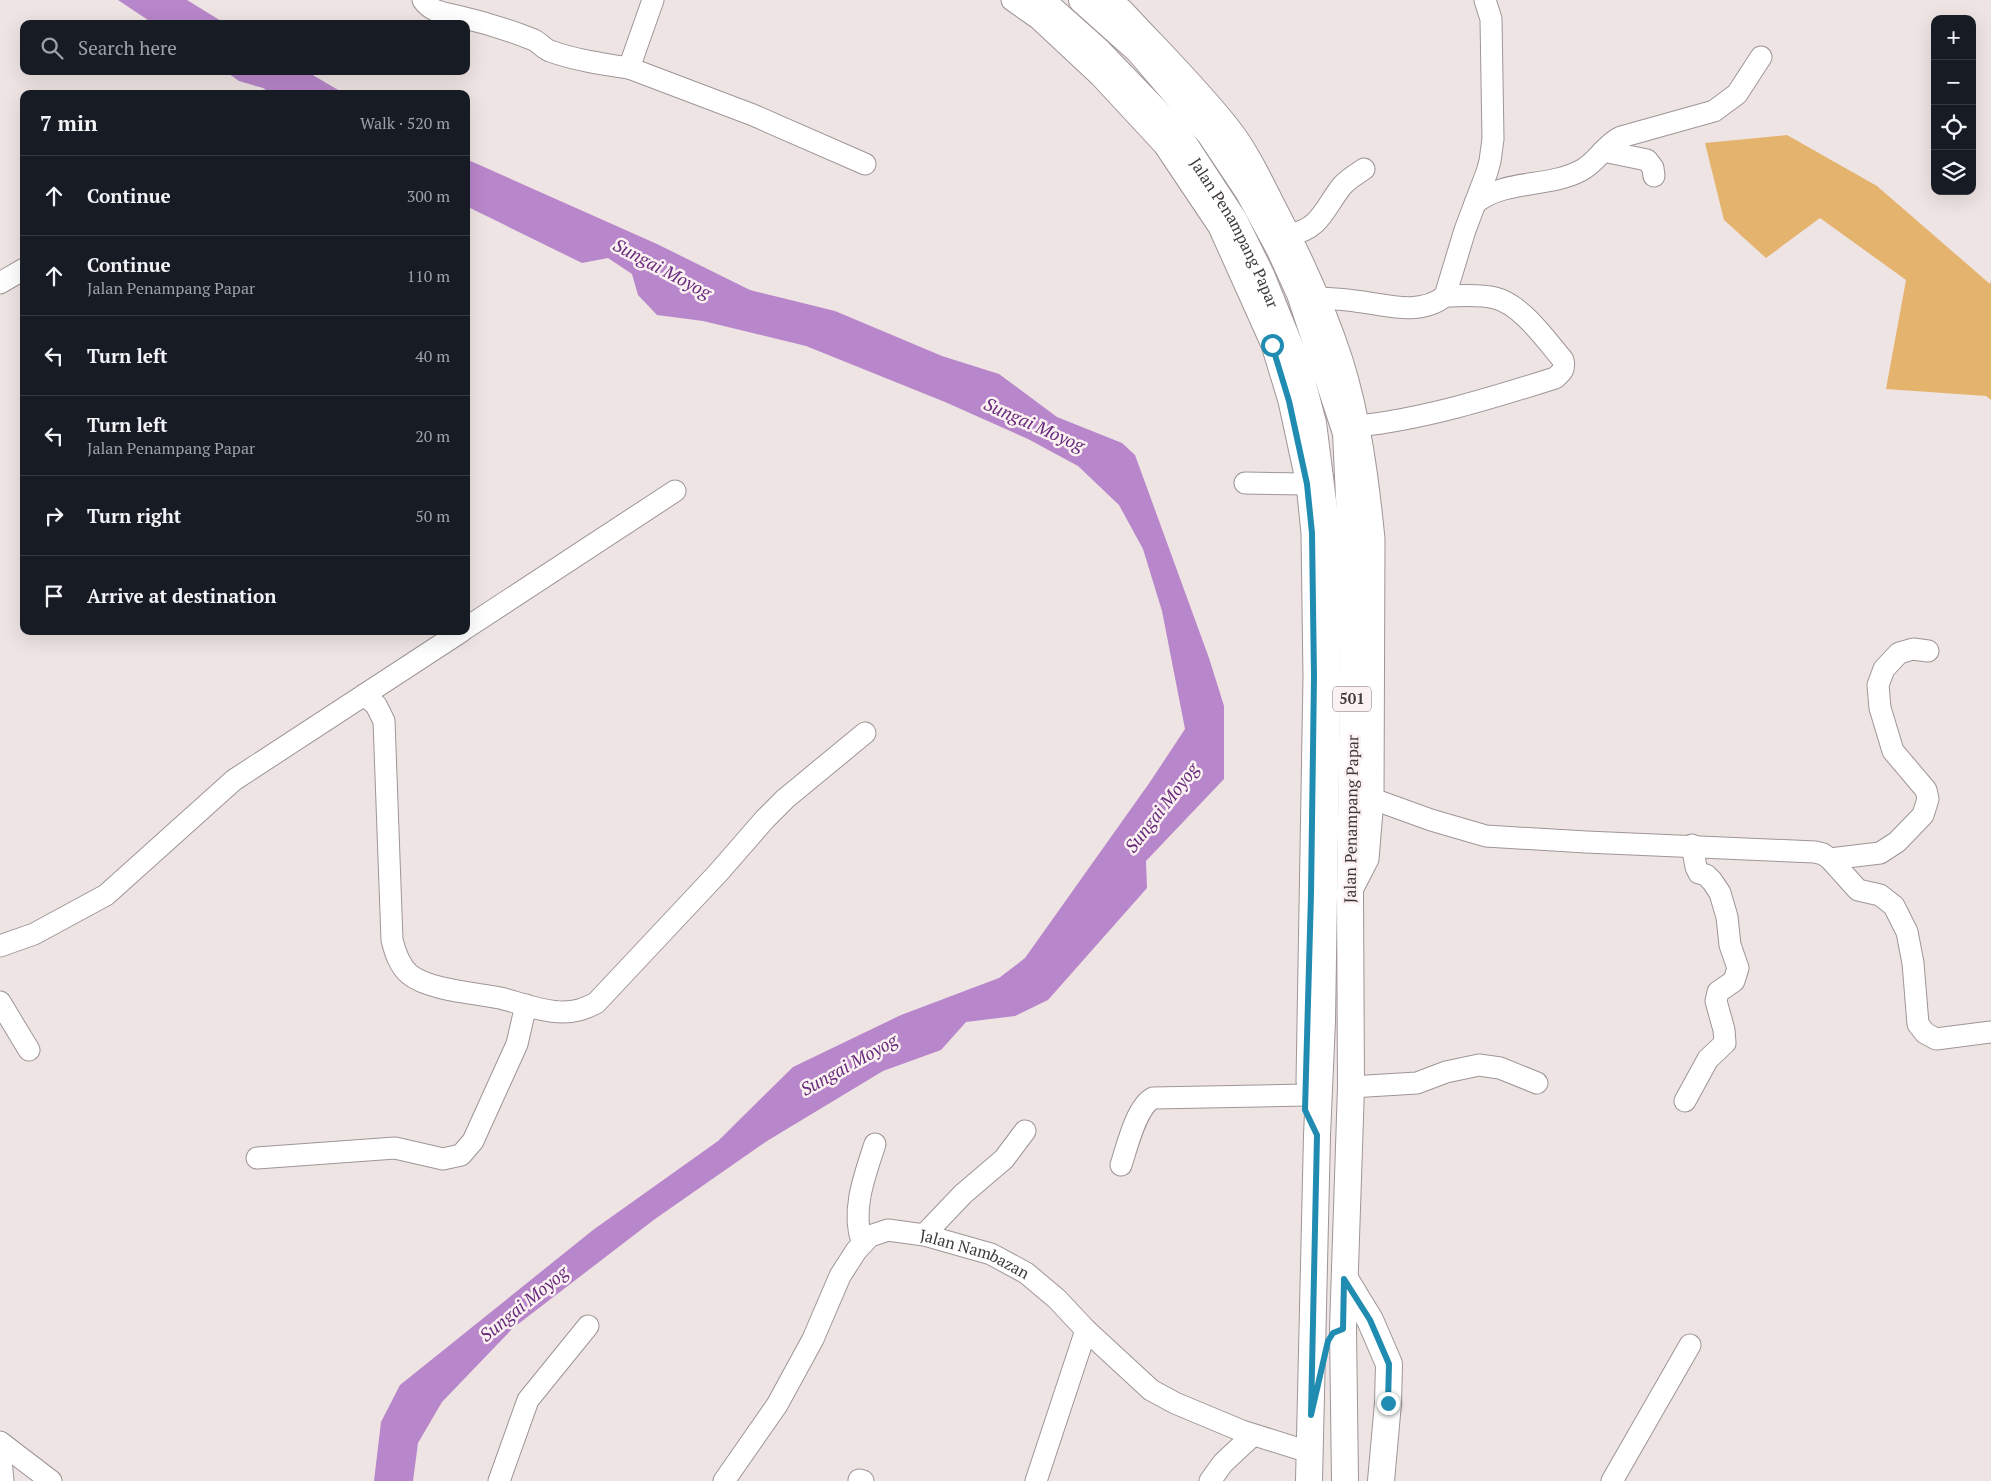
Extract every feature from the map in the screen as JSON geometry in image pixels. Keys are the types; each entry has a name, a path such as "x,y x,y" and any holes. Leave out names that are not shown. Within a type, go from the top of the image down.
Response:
{"main road":[{"name":"Jalan Penampang Papar","path":"1041,0 1098,51 1176,132 1234,220 1262,277 1298,366 1313,423 1326,525 1329,578 1322,1021 1317,1135 1309,1452 1310,1481"},
{"name":"Jalan Penampang Papar","path":"1082,0 1138,50 1210,134 1248,191 1279,248 1300,294 1346,433 1354,603 1350,894 1351,1087 1343,1329 1345,1481"},
{"path":"1344,1279 1370,1320 1389,1364 1388,1403 1381,1481"},
{"path":"1311,1415 1328,1341 1333,1333 1343,1329"}],"street":[{"path":"423,0 427,6 439,12 515,33 537,41 547,50 588,62 629,68 753,115 865,164"},
{"path":"629,68 653,0"},
{"path":"1012,0 1039,19 1100,76 1164,145 1219,227 1272,345 1289,401 1307,484 1312,533 1314,677 1305,1110 1317,1135"},
{"path":"1109,0 1123,10 1232,129 1290,234 1320,298 1342,361 1358,426 1370,496 1382,536 1373,799 1368,859 1350,894"},
{"path":"1320,298 1404,308 1423,307 1440,301 1445,296 1464,230 1488,172 1492,139 1489,3"},
{"path":"1475,203 1493,192 1516,185 1569,176 1581,171 1590,166 1612,141 1620,137 1714,111 1737,94 1761,57"},
{"path":"1603,150 1646,160 1653,168 1654,176"},
{"path":"1290,234 1302,232 1312,226 1323,215 1344,184 1364,169"},
{"path":"0,283 20,272"},
{"path":"1358,426 1403,420 1496,396 1555,378 1562,372 1565,367 1563,360 1520,312 1509,304 1496,298 1476,295 1445,296"},
{"path":"1245,483 1307,484"},
{"path":"470,625 675,491"},
{"path":"0,946 34,934 106,894 234,780 456,635"},
{"path":"1830,859 1880,854 1897,842 1923,815 1928,799 1926,790 1893,751 1880,708 1878,685 1884,669 1900,653 1913,649 1928,651"},
{"path":"364,695 376,705 384,721 389,812 390,924 395,955 409,974 420,980 449,989 493,997 543,1010 577,1012 596,1003 718,873 765,819 865,733"},
{"path":"1373,799 1431,820 1486,836 1586,842 1692,845 1823,854 1830,859 1858,890 1880,895 1894,906 1906,932 1913,963 1918,1024 1925,1033 1936,1039 1991,1032"},
{"path":"1685,1101 1708,1059 1725,1043 1724,1030 1716,1001 1718,992 1734,981 1738,968 1730,945 1727,917 1720,893 1706,875 1699,873 1692,845"},
{"path":"0,1002 29,1050"},
{"path":"257,1158 395,1148 443,1159 461,1155 473,1141 503,1077 517,1044 526,1005"},
{"path":"1351,1087 1417,1084 1446,1072 1479,1065 1500,1068 1537,1083"},
{"path":"1121,1165 1138,1117 1148,1100 1153,1098 1306,1095"},
{"path":"924,1235 963,1194 1004,1159 1025,1131"},
{"path":"724,1481 777,1405 813,1339 840,1276 862,1242 859,1233 858,1214 862,1183 875,1144"},
{"name":"Jalan Nambazan","path":"862,1242 870,1236 888,1230 924,1235 991,1254 1026,1273 1057,1299 1086,1330 1151,1390 1175,1403 1253,1435 1309,1452"},
{"path":"499,1481 528,1400 588,1326"},
{"path":"1036,1481 1086,1330"},
{"path":"1612,1481 1690,1345"},
{"path":"1210,1481 1223,1463 1253,1435"},
{"path":"0,1442 51,1481"},
{"path":"0,1450 3,1481"}],"shaded area":[{"path":"1787,135 1877,186 1990,284 1991,280 1991,400 1986,396 1886,389 1906,280 1820,218 1766,258 1724,220 1705,143"}],"water":[{"path":"118,0 187,0 220,20 148,20"},
{"path":"231,75 313,75 338,90 266,90 239,81"},
{"name":"Sungai Moyog","path":"470,161 657,244 750,290 835,311 942,356 999,374 1057,417 1122,443 1135,455 1209,658 1224,706 1224,779 1146,861 1147,888 1048,1000 1015,1016 966,1022 941,1050 883,1071 767,1141 655,1219 513,1328 442,1402 418,1443 413,1481 374,1481 381,1422 400,1385 593,1230 718,1141 793,1067 901,1015 999,978 1025,958 1150,782 1185,729 1162,611 1143,549 1119,505 1078,466 1028,439 945,402 806,346 703,321 657,315 638,295 632,274 608,258 582,263 470,208"}],"route":[{"path":"1272,345 1289,401 1307,484 1312,533 1314,677 1311,894 1305,1110 1317,1135 1311,1415 1328,1341 1333,1333 1343,1329 1344,1279 1370,1320 1389,1364 1388,1403"}]}
